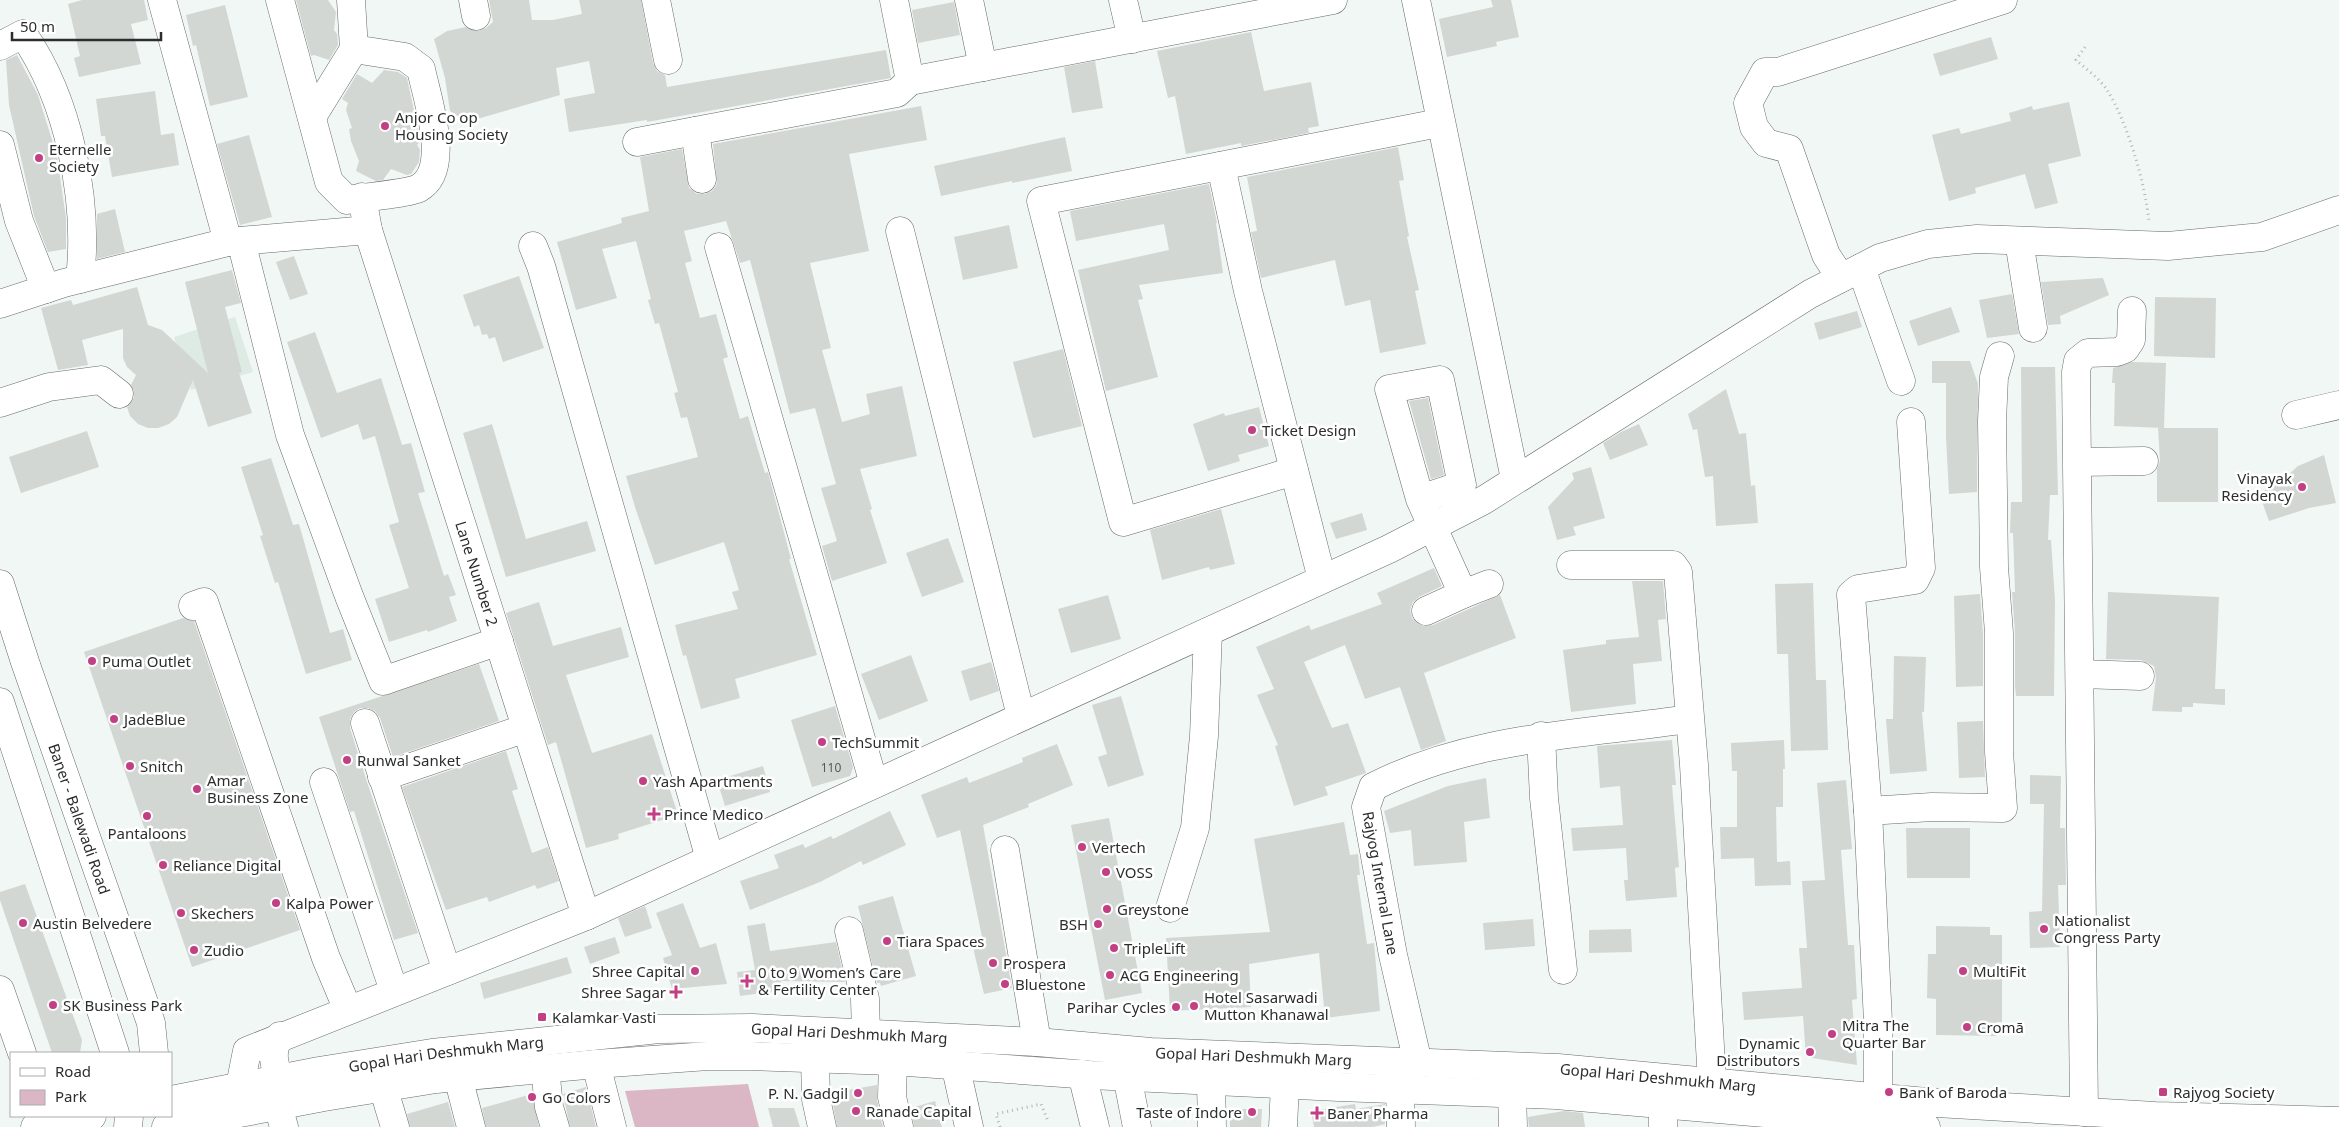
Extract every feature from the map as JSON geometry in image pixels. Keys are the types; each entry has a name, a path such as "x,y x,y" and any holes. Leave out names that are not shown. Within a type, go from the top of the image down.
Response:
{"street":[{"path":"162,0 235,242 290,435 349,596 384,681 499,641"},
{"path":"280,0 329,182 347,200 418,189 431,178 437,150 421,69 405,57 354,50"},
{"path":"312,117 354,50 351,0"},
{"path":"656,0 668,60"},
{"path":"894,0 910,81"},
{"path":"969,0 983,67"},
{"path":"1123,0 1132,39"},
{"path":"637,142 897,94 910,81 1132,39 1292,4 1333,0"},
{"path":"1416,0 1439,123 1515,479"},
{"path":"1901,381 1851,273 1826,255 1789,149 1766,143 1754,127 1748,103 1765,72 1778,72 2003,0"},
{"path":"0,46 23,34 40,58 64,122 81,199 83,251 80,279"},
{"path":"1294,471 1123,522 1041,201 1439,123"},
{"path":"695,131 702,179"},
{"path":"0,145 20,221 46,289"},
{"path":"1221,166 1248,291 1322,579"},
{"name":"Lane Number 2","path":"362,198 368,230 586,916"},
{"path":"240,1086 247,1051 280,1036 586,916 1389,549 1484,500 1810,294 1880,258 1928,244 1976,239 2168,246 2262,237 2339,210"},
{"path":"0,304 80,279 235,242 368,230"},
{"path":"900,231 1021,716"},
{"path":"2019,241 2033,328"},
{"path":"533,246 541,266 710,859"},
{"path":"719,247 874,784"},
{"path":"2084,1112 2081,674 2076,372 2078,361 2088,353 2117,352 2125,349 2131,340 2132,311"},
{"path":"1868,811 1932,807 2003,808 1999,752 1999,633 1994,567 1992,421 1994,377 2000,356"},
{"path":"0,403 50,387 101,380 119,394"},
{"path":"2296,415 2339,405"},
{"path":"1878,1096 1878,1022 1868,811 1851,595 1858,589 1915,580 1921,568 1911,422"},
{"path":"2078,462 2144,461"},
{"path":"1420,499 1434,526 1463,594"},
{"path":"1570,565 1673,565 1678,572 1688,719 1694,765 1712,1082"},
{"name":"Baner - Balewadi Road","path":"0,584 25,662 152,1023 154,1052"},
{"path":"1426,611 1489,584"},
{"path":"192,606 204,602 326,958 348,1010"},
{"path":"1170,908 1195,828 1204,736 1208,632"},
{"path":"2081,674 2140,676"},
{"path":"0,702 115,1052"},
{"name":"Rajyog Internal Lane","path":"1418,1063 1393,955 1366,807 1373,787 1398,774 1466,752 1541,736 1627,728 1688,719"},
{"path":"365,723 447,971"},
{"path":"382,777 526,728"},
{"path":"1541,736 1544,798 1563,970"},
{"path":"324,782 394,992"},
{"path":"1005,850 1037,1042"},
{"path":"850,931 865,1000 866,1033"},
{"path":"0,990 22,1052"},
{"name":"Gopal Hari Deshmukh Marg","path":"172,1100 280,1078 432,1053 659,1029 752,1028 1037,1042 1122,1049 1558,1068 1878,1096 1936,1115 2084,1112 2264,1120 2339,1121"},
{"path":"280,1036 273,1053 274,1063 280,1078"},
{"path":"1122,1049 1137,1127"},
{"name":"Gopal Hari Deshmukh Marg","path":"166,1127 281,1116 383,1087 458,1076 708,1056 893,1061 1127,1077 1512,1093 1663,1116 1926,1127"},
{"path":"815,1058 816,1099 822,1127"},
{"path":"893,1061 892,1097 899,1127"},
{"path":"596,1064 612,1127"},
{"path":"955,1064 969,1127"},
{"path":"545,1068 549,1107 555,1127"},
{"path":"1082,1074 1095,1127"},
{"path":"458,1076 471,1127"},
{"path":"1211,1081 1212,1127"},
{"path":"1283,1127 1285,1084"},
{"path":"383,1087 394,1127"},
{"path":"1400,1089 1401,1127"},
{"path":"1512,1093 1513,1127"},
{"path":"42,1122 84,1117"}],"path":[{"path":"2085,47 2076,60 2106,89 2125,129 2148,207 2151,246"},
{"path":"1000,1127 996,1114 1041,1104 1048,1121"}],"shaded area":[{"path":"235,317 253,372 191,390 174,337"}],"green space":[{"path":"748,1084 759,1127 635,1127 625,1091"}],"building":[{"path":"82,0 144,0 148,20 131,24 141,64 79,77 74,58 80,56 68,4"},
{"path":"296,0 328,0 336,12 334,30 337,34 338,45 329,60 314,55 311,56"},
{"path":"489,0 529,0 532,20 553,20 582,14 579,0 641,0 653,63 657,71 665,75 667,87 886,50 891,78 647,122 647,120 569,132 564,99 595,93 589,61 556,68 560,95 467,122 450,111 445,78 434,39 447,31 466,27 478,31 486,28 493,22"},
{"path":"1491,0 1511,0 1519,37 1496,42 1497,46 1447,57 1439,19 1493,7"},
{"path":"954,2 960,35 918,43 912,10"},
{"path":"225,5 248,97 210,106 196,45 193,46 186,15"},
{"path":"1251,32 1264,91 1311,82 1319,126 1308,128 1309,133 1241,146 1241,143 1186,154 1175,96 1168,98 1157,51"},
{"path":"1991,37 1998,59 1940,76 1933,54"},
{"name":"Eternelle Society","path":"17,55 38,95 57,156 66,218 66,249 48,252 34,216 9,105 6,60"},
{"path":"1095,61 1103,108 1072,113 1064,67"},
{"name":"Anjor Co op Housing Society","path":"384,70 398,72 407,78 419,134 420,142 417,145 420,150 419,162 411,174 407,175 391,169 383,180 376,181 356,171 359,161 351,141 349,129 352,128 346,110 348,103 342,99 357,74 372,83"},
{"path":"155,91 161,135 174,133 179,165 112,177 105,136 101,136 96,99"},
{"path":"2069,102 2081,156 2048,164 2058,203 2035,209 2025,174 1975,188 1976,193 1949,201 1932,135 1959,128 1961,134 2011,121 2009,113 2032,106 2033,110"},
{"path":"921,106 927,140 849,154 869,251 810,263 831,348 822,350 842,422 870,414 866,394 902,386 917,456 860,469 872,509 870,510 887,563 832,581 822,546 837,541 821,488 836,484 815,408 790,414 750,260 740,263 726,221 684,231 692,261 685,263 700,318 716,314 728,357 723,359 740,419 748,416 765,473 768,472 791,559 789,559 817,655 735,679 740,698 701,709 686,655 683,656 675,625 738,609 732,592 739,590 724,542 655,565 635,507 626,476 698,457 687,417 681,418 674,393 678,392 659,323 655,324 648,300 651,299 636,241 602,249 617,298 576,310 557,242 622,223 621,218 649,211 640,157 682,149 689,188 697,194 705,194 712,191 717,184 713,144"},
{"path":"249,135 272,217 240,225 217,144"},
{"path":"1065,137 1072,171 941,196 934,166"},
{"path":"1398,147 1404,180 1399,181 1409,236 1407,237 1419,290 1415,291 1426,344 1380,353 1370,300 1345,306 1335,260 1261,278 1251,232 1257,231 1247,177"},
{"path":"1209,184 1217,223 1223,273 1139,285 1143,299 1138,300 1158,377 1106,391 1078,270 1169,250 1164,224 1076,241 1070,211"},
{"path":"115,209 125,252 97,259 97,214"},
{"path":"1009,225 1018,268 963,280 954,237"},
{"path":"294,256 308,294 290,300 276,262"},
{"path":"232,270 241,303 225,307 242,372 239,373 252,413 208,427 193,380 177,417 169,424 158,428 148,428 138,424 130,416 127,407 134,397 131,385 136,375 127,367 123,358 123,329 82,340 88,365 58,370 41,308 71,300 73,305 137,287 148,325 162,330 208,373 185,282"},
{"path":"519,276 544,348 503,362 495,337 489,339 487,334 482,335 479,325 474,327 463,295"},
{"path":"2103,278 2109,295 2060,316 2061,324 2048,325 2041,282"},
{"path":"2012,294 2019,334 1987,338 1979,300"},
{"path":"2155,297 2216,298 2215,358 2154,356"},
{"path":"1951,307 1960,332 1918,346 1909,321"},
{"path":"1857,311 1862,327 1819,340 1814,323"},
{"path":"315,332 337,393 381,378 402,445 411,443 425,492 418,493 444,576 448,574 456,595 449,597 457,621 428,632 427,630 389,642 375,599 409,588 389,525 399,522 375,436 363,440 358,424 321,438 287,342"},
{"path":"1063,349 1082,426 1033,438 1013,362"},
{"path":"1932,361 1970,361 1978,384 1977,492 1949,494 1946,383 1932,383"},
{"path":"2132,362 2166,363 2164,428 2114,426 2115,383 2112,383 2113,368"},
{"path":"2021,367 2055,367 2058,495 2050,495 2048,540 2051,540 2055,600 2054,696 2016,696 2012,592 2015,592 2013,533 2010,533 2011,502 2022,502"},
{"path":"1726,389 1739,434 1746,433 1751,486 1755,485 1758,523 1716,526 1713,476 1705,477 1697,429 1693,430 1688,414"},
{"path":"1428,398 1444,475 1431,479 1409,401"},
{"path":"1259,407 1269,446 1238,455 1240,461 1208,471 1193,424 1224,413 1225,416"},
{"path":"492,424 526,539 587,521 596,551 506,577 463,433"},
{"path":"1639,424 1648,445 1610,460 1603,443"},
{"path":"2158,428 2218,428 2218,502 2157,502 2157,469 2160,461"},
{"path":"87,431 99,467 21,493 9,457"},
{"name":"Vinayak Residency","path":"2324,455 2336,503 2309,508 2269,521 2259,493 2280,482 2298,466"},
{"path":"271,458 293,525 299,524 330,633 343,629 352,660 306,674 278,582 275,583 260,536 263,535 241,467"},
{"path":"1591,467 1605,518 1573,527 1576,535 1557,540 1548,507 1574,479 1572,473"},
{"path":"1221,509 1235,564 1210,570 1209,567 1162,580 1150,530"},
{"path":"1362,513 1367,530 1336,539 1330,523"},
{"path":"948,538 964,582 922,597 906,553"},
{"path":"1434,568 1442,586 1413,602 1410,610 1412,618 1417,623 1424,626 1433,625 1500,595 1516,638 1424,673 1446,741 1421,750 1400,687 1365,699 1345,645 1304,662 1332,728 1348,723 1366,773 1325,787 1328,795 1294,806 1275,746 1278,745 1257,695 1274,689 1256,647 1309,625 1311,630 1382,604 1377,593"},
{"path":"1632,581 1663,581 1666,619 1658,620 1662,661 1633,664 1636,704 1571,712 1563,650 1606,644 1606,640 1639,637"},
{"path":"1813,583 1816,680 1826,680 1828,750 1791,751 1788,654 1777,654 1775,584"},
{"path":"2108,592 2219,597 2215,689 2225,689 2225,705 2193,703 2193,707 2182,707 2182,712 2152,711 2156,677 2154,666 2141,660 2106,659"},
{"path":"1980,594 1983,634 1983,686 1956,687 1954,596"},
{"path":"1108,595 1121,639 1071,653 1058,609"},
{"path":"539,602 553,646 621,627 629,657 566,675 592,753 652,734 678,815 618,834 619,839 586,848 556,742 548,745 506,613"},
{"name":"Amar Business Zone","path":"183,618 194,621 300,930 192,967 84,652"},
{"path":"911,655 928,701 879,720 861,674"},
{"path":"1894,656 1926,657 1924,712 1922,712 1927,771 1890,774 1886,719 1893,719"},
{"path":"991,662 999,691 970,701 961,671"},
{"path":"479,664 499,721 393,757 380,718 375,711 368,708 360,708 354,712 350,719 350,728 367,782 418,933 394,940 354,811 350,812 319,717"},
{"path":"1121,696 1144,775 1108,787 1098,757 1107,754 1092,705"},
{"name":"TechSummit","path":"835,706 853,767 852,771 850,776 812,787 791,720"},
{"path":"1983,721 1985,777 1959,778 1957,722"},
{"path":"1672,740 1676,785 1672,785 1679,867 1675,868 1677,897 1626,901 1624,880 1628,880 1626,848 1573,851 1571,828 1623,825 1620,786 1600,788 1597,746"},
{"path":"1784,740 1783,807 1776,807 1777,862 1790,861 1791,885 1755,886 1754,858 1721,859 1720,827 1737,827 1737,771 1732,771 1731,743"},
{"path":"1057,744 1073,785 1028,804 1029,807 983,825 1012,988 984,994 971,939 982,937 960,830 937,838 921,795 967,777 969,783 1023,762 1022,758"},
{"path":"506,751 518,789 512,791 532,853 548,847 559,881 537,889 535,885 489,902 487,897 446,910 402,787"},
{"path":"763,766 770,792 725,806 717,780"},
{"path":"2030,775 2061,776 2060,828 2065,828 2066,885 2058,885 2060,947 2030,948 2029,912 2042,911 2044,804 2030,804"},
{"path":"1486,778 1490,818 1464,822 1467,862 1414,866 1411,830 1390,833 1384,811 1448,786"},
{"path":"1846,780 1852,849 1841,850 1848,945 1854,945 1857,999 1852,1000 1857,1065 1806,1057 1803,1016 1744,1020 1742,992 1802,988 1799,948 1807,948 1802,881 1825,880 1817,783"},
{"path":"890,811 906,845 863,865 861,861 820,882 750,910 740,881 779,868 774,855 803,844 805,848 831,836 833,839"},
{"name":"Greystone","path":"1109,818 1142,993 1105,1000 1071,825"},
{"path":"1344,822 1350,855 1358,854 1360,875 1357,875 1367,944 1374,943 1380,1011 1325,1018 1319,953 1249,964 1251,1007 1170,1011 1166,938 1270,932 1254,839"},
{"path":"1906,828 1970,828 1970,878 1907,878"},
{"path":"25,884 82,1040 80,1052 52,1052 0,900 0,892"},
{"name":"Tiara Spaces","path":"893,896 916,976 881,986 880,983 877,983 858,906"},
{"name":"Shree Capital","path":"683,903 700,948 716,943 727,984 672,989 663,958 672,955 656,913"},
{"path":"645,906 652,928 625,937 618,918"},
{"path":"1533,919 1535,946 1485,950 1483,923"},
{"path":"765,923 770,951 836,942 845,982 781,981 783,990 740,996 737,972 755,970 747,926"},
{"path":"1936,926 1990,927 1990,935 2002,935 2002,1022 1997,1022 1997,1036 1936,1035 1936,999 1927,998 1928,954 1936,954"},
{"path":"1631,929 1632,952 1589,953 1589,930"},
{"path":"615,937 620,953 590,964 584,947"},
{"path":"567,957 572,973 484,999 480,983"},
{"name":"Ranade Capital","path":"877,1085 877,1100 883,1127 837,1127 831,1093"},
{"path":"586,1087 596,1127 570,1127 563,1094"},
{"path":"532,1094 539,1127 486,1127 482,1108"},
{"path":"935,1101 942,1127 914,1127 911,1108"},
{"path":"448,1102 455,1127 410,1127 407,1114"},
{"path":"1355,1104 1356,1109 1385,1104 1385,1124 1373,1127 1314,1127 1311,1111"},
{"path":"768,1108 794,1108 800,1127 773,1127"},
{"path":"1230,1109 1262,1109 1261,1127 1230,1127"},
{"path":"1564,1111 1583,1113 1585,1127 1529,1127 1528,1117"}],"place":[{"name":"Anjor Co op Housing Society","path":"385,126"},
{"name":"Eternelle Society","path":"39,158"},
{"name":"Ticket Design","path":"1252,430"},
{"name":"Vinayak Residency","path":"2302,487"},
{"name":"Puma Outlet","path":"92,661"},
{"name":"JadeBlue","path":"114,719"},
{"name":"TechSummit","path":"822,742"},
{"name":"Runwal Sanket","path":"347,760"},
{"name":"Snitch","path":"130,766"},
{"name":"Yash Apartments","path":"643,781"},
{"name":"Amar Business Zone","path":"197,789"},
{"name":"Prince Medico","path":"654,814"},
{"name":"Pantaloons","path":"147,816"},
{"name":"Vertech","path":"1082,847"},
{"name":"Reliance Digital","path":"163,865"},
{"name":"VOSS","path":"1106,872"},
{"name":"Kalpa Power","path":"276,903"},
{"name":"Greystone","path":"1107,909"},
{"name":"Skechers","path":"181,913"},
{"name":"Austin Belvedere","path":"23,923"},
{"name":"BSH","path":"1098,924"},
{"name":"Nationalist Congress Party","path":"2044,929"},
{"name":"Tiara Spaces","path":"887,941"},
{"name":"TripleLift","path":"1114,948"},
{"name":"Zudio","path":"194,950"},
{"name":"Prospera","path":"993,963"},
{"name":"Shree Capital","path":"695,971"},
{"name":"MultiFit","path":"1963,971"},
{"name":"ACG Engineering","path":"1110,975"},
{"name":"0 to 9 Women’s Care & Fertility Center","path":"747,981"},
{"name":"Bluestone","path":"1005,984"},
{"name":"Shree Sagar","path":"676,992"},
{"name":"SK Business Park","path":"53,1005"},
{"name":"Hotel Sasarwadi Mutton Khanawal","path":"1194,1006"},
{"name":"Parihar Cycles","path":"1176,1007"},
{"name":"Kalamkar Vasti","path":"542,1017"},
{"name":"Cromā","path":"1967,1027"},
{"name":"Mitra The Quarter Bar","path":"1832,1034"},
{"name":"Dynamic Distributors","path":"1810,1052"},
{"name":"Bank of Baroda","path":"1889,1092"},
{"name":"Rajyog Society","path":"2163,1092"},
{"name":"P. N. Gadgil","path":"858,1093"},
{"name":"Go Colors","path":"532,1097"},
{"name":"Ranade Capital","path":"856,1111"},
{"name":"Taste of Indore","path":"1252,1112"},
{"name":"Baner Pharma","path":"1317,1113"}]}
